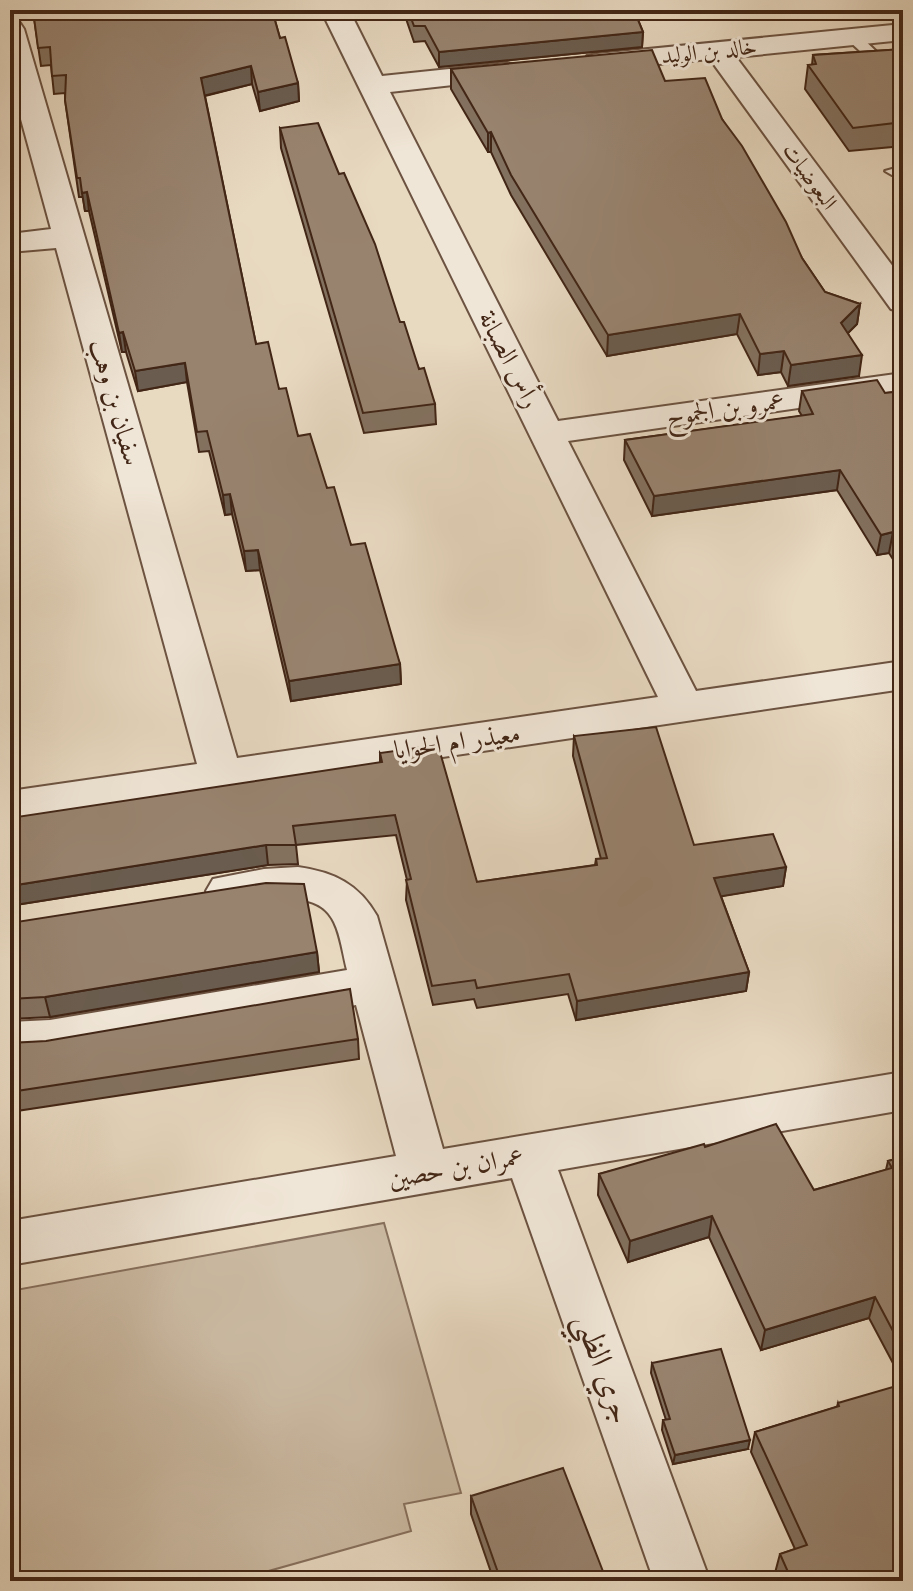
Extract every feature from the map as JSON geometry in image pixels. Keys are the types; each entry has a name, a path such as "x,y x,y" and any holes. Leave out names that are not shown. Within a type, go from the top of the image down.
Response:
{"street":[{"name":"رأس الصبانة","path":"335,10 684,708"},
{"name":"خالد بن الوليد","path":"576,64 903,32"},
{"name":"سفيان بن وهب","path":"11,37 221,776"},
{"name":"البعوضيات","path":"717,50 903,302"},
{"path":"373,85 529,69"},
{"path":"10,243 69,237"},
{"name":"عمرو بن الجموح","path":"547,433 903,383"},
{"name":"معيذر ام الحوايا","path":"10,806 903,675"},
{"path":"192,897 268,884 302,882 326,888 344,898 355,916 425,1172"},
{"path":"10,1041 50,1039 372,984"},
{"name":"عمران بن حصين","path":"10,1243 903,1091"},
{"name":"جري الظبي","path":"528,1154 682,1581"}],"lane":[{"path":"853,37 878,60 903,65"}],"shaded area":[{"path":"384,1223 461,1493 404,1504 411,1531 233,1581 10,1581 10,1291"}],"building":[{"path":"33,10 272,10 280,38 285,37 298,83 258,92 251,66 201,78 256,344 268,342 279,389 286,388 298,436 310,434 327,488 334,487 351,545 365,543 400,664 289,681 258,550 244,551 230,494 223,495 207,431 197,432 185,363 135,371 123,332 119,333 87,192 82,193 80,178 77,178 65,100 66,75 52,76 50,47 38,48"},
{"path":"408,10 634,10 643,32 439,52 425,26 414,26"},
{"path":"903,49 903,122 853,128 808,65 816,64 813,55"},
{"path":"652,50 665,81 705,78 722,119 742,146 786,222 802,258 825,292 860,304 841,323 862,355 791,365 784,351 760,354 740,314 608,335 511,175 491,132 488,133 451,69"},
{"path":"318,123 339,174 344,173 375,244 400,322 404,322 419,369 424,368 435,404 363,413 280,128"},
{"path":"877,380 885,393 903,391 903,549 893,532 881,535 840,470 654,496 625,440 813,414 802,391"},
{"path":"656,727 694,845 773,834 786,867 714,878 749,972 577,1001 569,974 477,988 475,980 432,986 406,880 411,879 395,815 293,826 296,845 266,845 10,886 10,818 382,762 380,753 438,745 477,882 597,865 596,859 607,858 574,736"},
{"path":"266,883 304,884 317,952 45,997 10,999 10,923"},
{"path":"350,989 358,1039 10,1092 10,1043 46,1041"},
{"path":"776,1124 814,1190 892,1168 888,1161 903,1157 903,1350 875,1297 765,1330 712,1216 630,1241 599,1174 704,1144 705,1147"},
{"path":"721,1349 750,1440 675,1455 663,1420 670,1419 652,1363"},
{"path":"903,1384 903,1581 792,1581 780,1554 807,1545 755,1432"},
{"path":"563,1468 604,1574 581,1581 501,1581 471,1496"}]}
